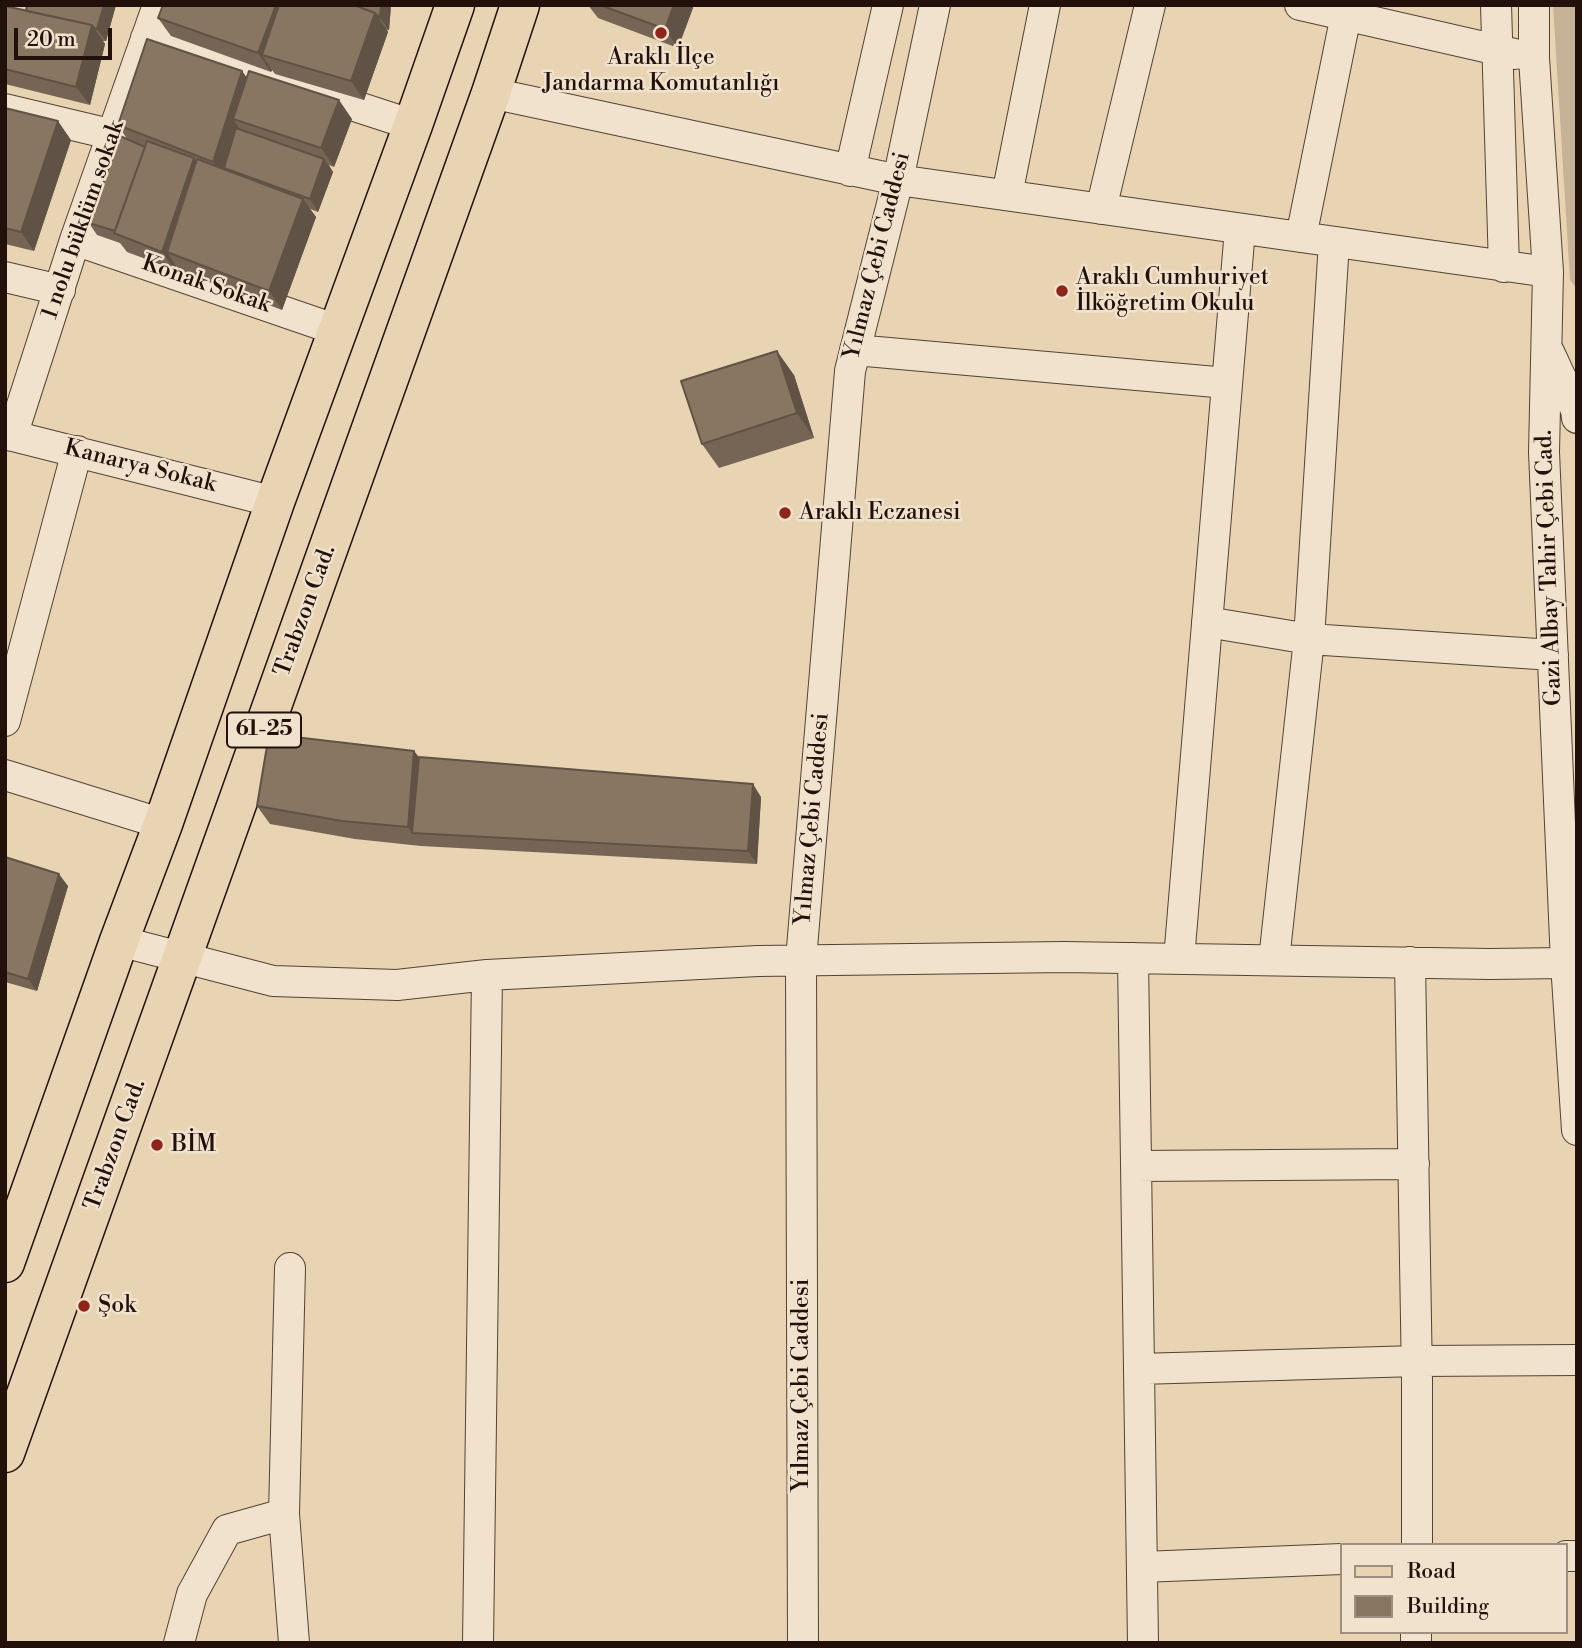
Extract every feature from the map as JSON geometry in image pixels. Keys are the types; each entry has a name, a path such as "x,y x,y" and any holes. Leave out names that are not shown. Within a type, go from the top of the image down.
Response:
{"main road":[{"name":"61-25","path":"5,1263 454,5"},
{"name":"Trabzon Cad.","path":"5,1453 491,93 520,5"}],"street":[{"name":"1 nolu büklüm sokak","path":"8,435 158,5"},
{"path":"850,171 888,5"},
{"name":"Yılmaz Çebi Caddesi","path":"803,1643 801,960 850,371 898,180 935,5"},
{"path":"1007,195 1045,5"},
{"path":"1101,209 1150,5"},
{"path":"1300,5 1347,10 1534,58"},
{"path":"1496,5 1504,267"},
{"name":"Gazi Albay Tahir Çebi Cad.","path":"1534,5 1534,58 1548,272 1544,452 1566,962 1577,1130"},
{"path":"1301,237 1347,10"},
{"path":"146,38 413,125"},
{"path":"491,93 898,180 1548,272"},
{"path":"5,109 114,135"},
{"path":"1179,959 1240,229"},
{"name":"Konak Sokak","path":"75,240 337,330"},
{"path":"1274,960 1308,639 1334,242"},
{"path":"5,277 60,290"},
{"path":"1546,346 1576,410 1577,418"},
{"path":"855,350 1227,383"},
{"name":"Kanarya Sokak","path":"8,435 275,502"},
{"path":"5,721 77,451"},
{"path":"1207,622 1308,639 1553,655"},
{"path":"5,775 163,824"},
{"path":"119,941 273,981 397,985 487,975 801,960 1064,957 1566,962"},
{"path":"1133,958 1143,1643"},
{"path":"1410,962 1417,1361 1417,1543"},
{"path":"478,1643 487,975"},
{"path":"1136,1166 1414,1164"},
{"path":"290,1268 284,1514 294,1643"},
{"path":"1139,1369 1417,1361 1577,1360"},
{"path":"179,1643 192,1594 227,1530 284,1514"},
{"path":"1142,1567 1340,1559"}],"shaded area":[{"path":"1553,5 1577,5 1577,289 1570,280"}],"building":[{"path":"27,5 104,5 97,29 92,25 26,11"},
{"path":"163,5 276,5 258,53 158,18"},
{"path":"279,5 354,5 375,13 351,81 262,55"},
{"path":"354,5 381,5 380,18 375,13"},
{"path":"600,5 674,5 665,29"},
{"path":"5,6 92,25 76,87 5,69"},
{"path":"147,39 242,71 213,162 118,125"},
{"path":"249,71 339,100 321,148 233,119"},
{"path":"5,108 58,121 21,232 5,228"},
{"path":"236,128 324,159 310,199 224,168"},
{"path":"120,136 145,147 115,231 89,223"},
{"path":"147,141 194,158 162,252 114,233"},
{"path":"197,159 303,199 269,291 167,252"},
{"path":"777,351 797,413 702,444 681,381"},
{"path":"269,734 414,751 408,827 342,821 257,806"},
{"path":"419,757 753,784 748,851 412,833"},
{"path":"5,857 59,874 28,979 5,972"}],"place":[{"name":"Araklı İlçe Jandarma Komutanlığı","path":"661,33"},
{"name":"Araklı Cumhuriyet İlköğretim Okulu","path":"1062,291"},
{"name":"Araklı Eczanesi","path":"785,513"},
{"name":"BİM","path":"157,1145"},
{"name":"Şok","path":"84,1306"}]}
